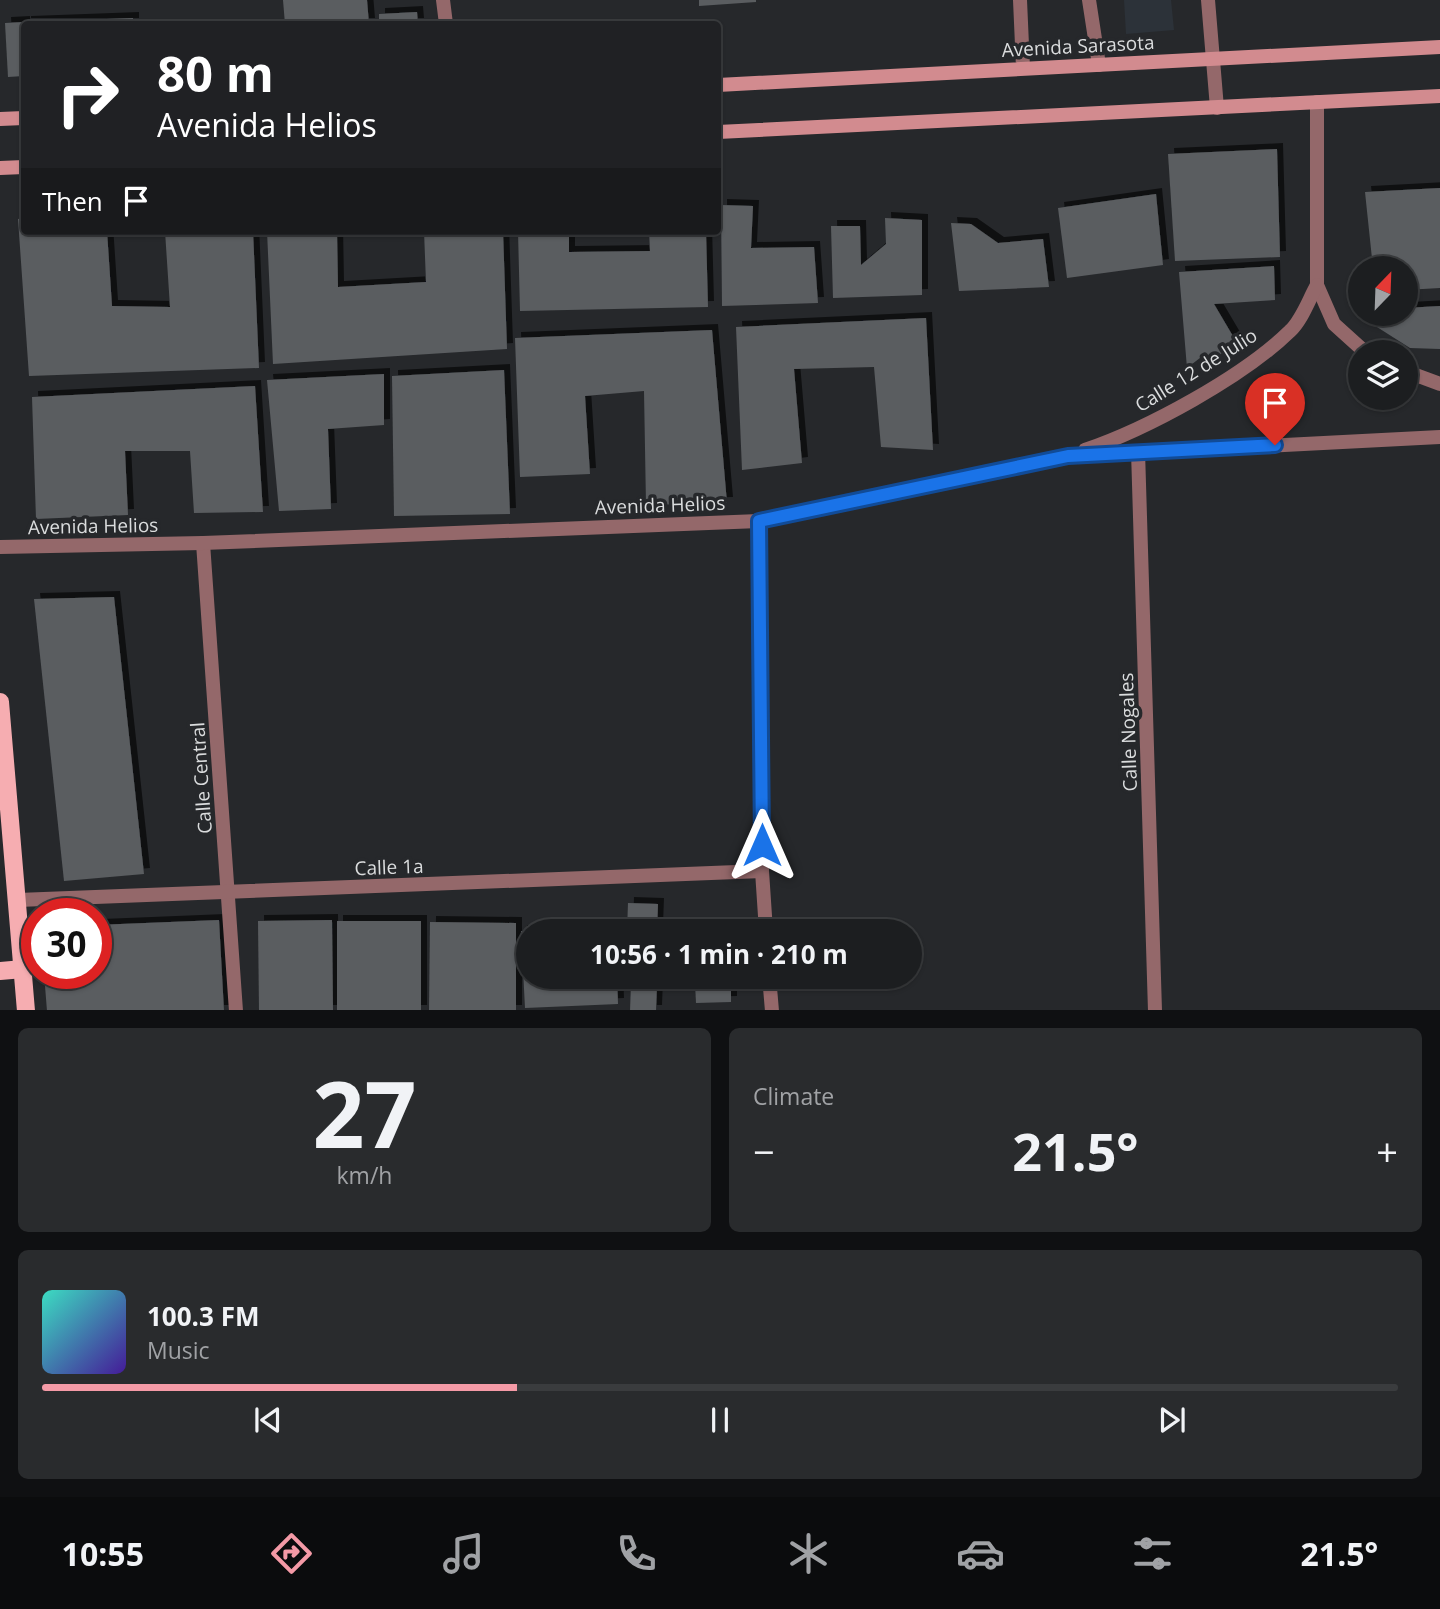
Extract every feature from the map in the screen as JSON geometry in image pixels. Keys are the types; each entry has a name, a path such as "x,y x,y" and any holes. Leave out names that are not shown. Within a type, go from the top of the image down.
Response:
{"main road":[{"name":"Avenida Sarasota","path":"721,85 1440,47"},
{"path":"721,132 1440,96"},
{"path":"0,119 21,118"},
{"path":"0,168 21,167"},
{"path":"0,702 21,941"},
{"path":"0,971 21,969"},
{"path":"24,989 26,1010"}],"street":[{"path":"443,0 446,21"},
{"path":"1020,0 1023,68"},
{"path":"1089,0 1100,65"},
{"path":"1208,0 1217,107"},
{"name":"Calle 12 de Julio","path":"1317,102 1317,285 1334,324 1352,340"},
{"name":"Calle 12 de Julio","path":"1068,456 1159,420 1238,371 1292,330 1317,285"},
{"path":"1418,376 1440,384"},
{"name":"Avenida Helios","path":"0,547 203,543 759,521 1068,456 1440,437"},
{"name":"Calle Nogales","path":"1138,452 1155,1010"},
{"path":"759,521 762,871 765,919"},
{"name":"Calle Central","path":"203,543 236,1010"},
{"name":"Calle 1a","path":"18,900 762,871"},
{"path":"770,989 772,1010"}],"shaded area":[{"path":"1124,0 1171,0 1174,30 1126,34"}],"building":[{"path":"283,0 367,0 369,21 285,21"},
{"path":"699,0 756,0 756,2 699,6"},
{"path":"417,12 418,21 379,21 379,14"},
{"path":"133,18 133,21 52,21"},
{"path":"21,22 21,76 8,77 5,23"},
{"path":"1277,149 1280,257 1175,261 1168,154"},
{"path":"1440,188 1440,288 1418,289 1418,256 1372,256 1365,192"},
{"path":"1156,194 1163,265 1067,278 1058,208"},
{"path":"721,205 753,206 751,248 814,247 818,303 722,306"},
{"path":"21,218 21,235 107,235 112,306 170,307 165,235 253,235 259,368 29,376 18,219"},
{"path":"885,218 922,220 922,295 833,298 831,226 860,226 861,265 886,244"},
{"path":"951,223 971,224 998,243 1043,239 1049,287 959,291"},
{"path":"267,235 337,235 338,287 426,282 424,235 503,235 507,349 273,364"},
{"path":"518,235 569,235 569,252 650,251 649,235 706,235 708,307 520,311"},
{"path":"1274,266 1275,300 1214,304 1237,343 1208,363 1205,354 1187,368 1179,272"},
{"path":"1440,306 1440,349 1418,348 1418,340 1397,340 1377,327 1418,326 1418,307"},
{"path":"926,318 933,450 881,447 874,367 794,369 802,463 742,470 736,327"},
{"path":"712,330 727,503 646,505 644,391 585,396 590,474 520,477 515,338"},
{"path":"504,370 510,514 394,516 392,376"},
{"path":"384,374 384,425 328,429 331,509 279,511 267,380"},
{"path":"255,386 263,512 194,513 190,451 125,451 128,515 36,519 32,397"},
{"path":"114,597 144,874 64,881 34,599"},
{"path":"628,903 658,904 657,919 627,919"},
{"path":"219,920 224,1010 47,1010 45,989 112,989 112,924"},
{"path":"332,920 333,1010 259,1010 258,921"},
{"path":"337,921 421,921 421,1010 337,1010"},
{"path":"430,922 516,923 516,1010 429,1010"},
{"path":"524,989 617,989 618,1004 525,1008"},
{"path":"631,989 657,989 656,1010 630,1010"},
{"path":"695,989 731,989 731,1002 696,1003"}],"route":[{"path":"762,845 759,521 1068,456 1275,445"}]}
